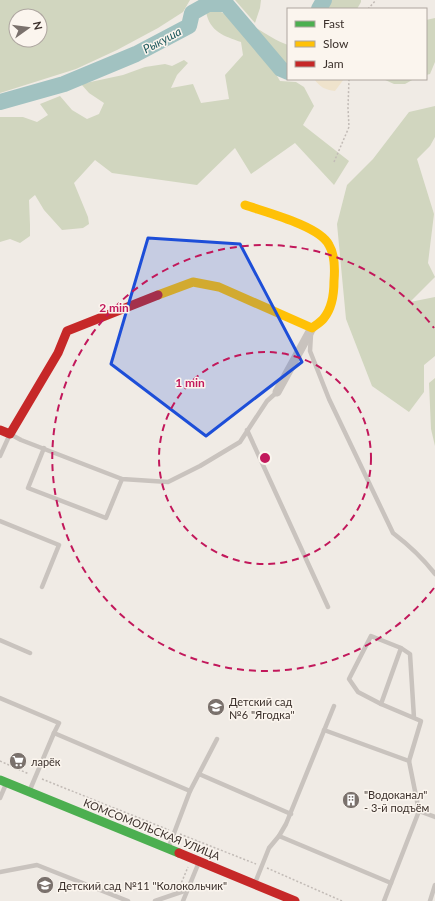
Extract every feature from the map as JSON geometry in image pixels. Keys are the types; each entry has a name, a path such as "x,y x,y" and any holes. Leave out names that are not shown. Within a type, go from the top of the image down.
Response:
{"street":[{"path":"246,205 312,229 321,234 330,245 334,267 334,297 324,318 312,328 277,392"},
{"path":"0,430 10,434 58,353 67,331 174,288 193,282 219,287 312,328"},
{"name":"КОМСОМОЛЬСКАЯ УЛИЦА","path":"3,781 294,901"}],"lane":[{"path":"312,328 310,351 329,399 393,533 411,546 423,558 435,574"},
{"path":"0,456 10,434 21,440 122,479 168,482 200,466 240,442 267,401 277,392"},
{"path":"247,430 328,607"},
{"path":"44,448 28,488 106,518 122,479"},
{"path":"0,521 59,546 42,587"},
{"path":"384,901 419,811 408,761 421,721 381,704 358,692 350,679 372,636 401,648 410,654 414,718"},
{"path":"0,640 30,653"},
{"path":"381,704 401,648"},
{"path":"0,698 58,723 29,792"},
{"path":"254,884 269,848 279,836 291,814 334,706"},
{"path":"324,730 408,761"},
{"path":"54,733 190,791"},
{"path":"168,849 190,791 217,739"},
{"path":"199,774 291,814"},
{"path":"0,798 3,781"},
{"path":"419,811 435,817"},
{"path":"279,836 391,883"},
{"path":"183,901 199,862"},
{"path":"0,872 37,865 128,901"},
{"path":"430,901 435,885"},
{"path":"154,901 187,890"}],"path":[{"path":"369,8 376,0"},
{"path":"334,162 350,127 348,108 349,80"}],"highlighted area":[{"path":"148,238 240,244 302,362 206,436 111,364"}],"green space":[{"path":"0,0 190,0 183,12 158,28 117,50 76,69 0,93"},
{"path":"235,0 261,0 255,23"},
{"path":"332,0 361,0 358,8 328,8"},
{"path":"217,10 225,14 269,62 280,81 296,82 304,87 314,106 303,125 349,161 334,185 295,143 251,174 235,148 197,185 112,173 95,160 74,183 88,217 89,224 83,228 62,230 44,210 35,195 29,200 30,236 20,243 10,239 0,242 0,117 23,117 37,122 48,115 40,104 60,96 72,110 87,119 99,114 104,103 89,93 81,84 123,75 145,67 165,64 172,66 184,60 188,63 177,75 171,88 193,84 201,103 229,99 225,75 243,55 241,42 229,38 214,29 208,19 206,12"},
{"path":"435,18 435,62 430,74 427,75 427,20"},
{"path":"256,28 287,44 287,63 277,58 264,41 256,34"},
{"path":"385,80 412,80 405,84 394,84"},
{"path":"435,106 435,137 430,146 417,159 434,214 428,263 435,277 410,302 435,297 435,356 424,365 424,392 409,412 372,386 346,319 337,224 347,185 373,159 409,112"},
{"path":"435,378 435,446 431,429 429,383"}],"sand":[{"path":"315,80 343,80 335,91 323,88"}],"waterway":[{"name":"Рыкуша","path":"320,8 324,0"},
{"name":"Рыкуша","path":"0,102 64,84 136,54 189,26 192,13 208,4 226,4 281,69 287,72"}],"traffic: fast":[{"path":"0,780 179,853"}],"traffic: slow":[{"path":"158,295 193,282 219,287 312,328 323,319 331,305 334,290 334,262 329,245 324,238 304,226 291,220 245,205"}],"traffic: jam":[{"path":"0,430 10,434 58,353 67,331 158,295"},
{"path":"179,853 295,901"}],"place":[{"name":"Детский сад №6 \"Ягодка\"","path":"216,707"},
{"name":"ларёк","path":"18,761"},
{"name":"\"Водоканал\" - 3-й подъём","path":"351,800"},
{"name":"Детский сад №11 \"Колокольчик\"","path":"45,885"}]}
